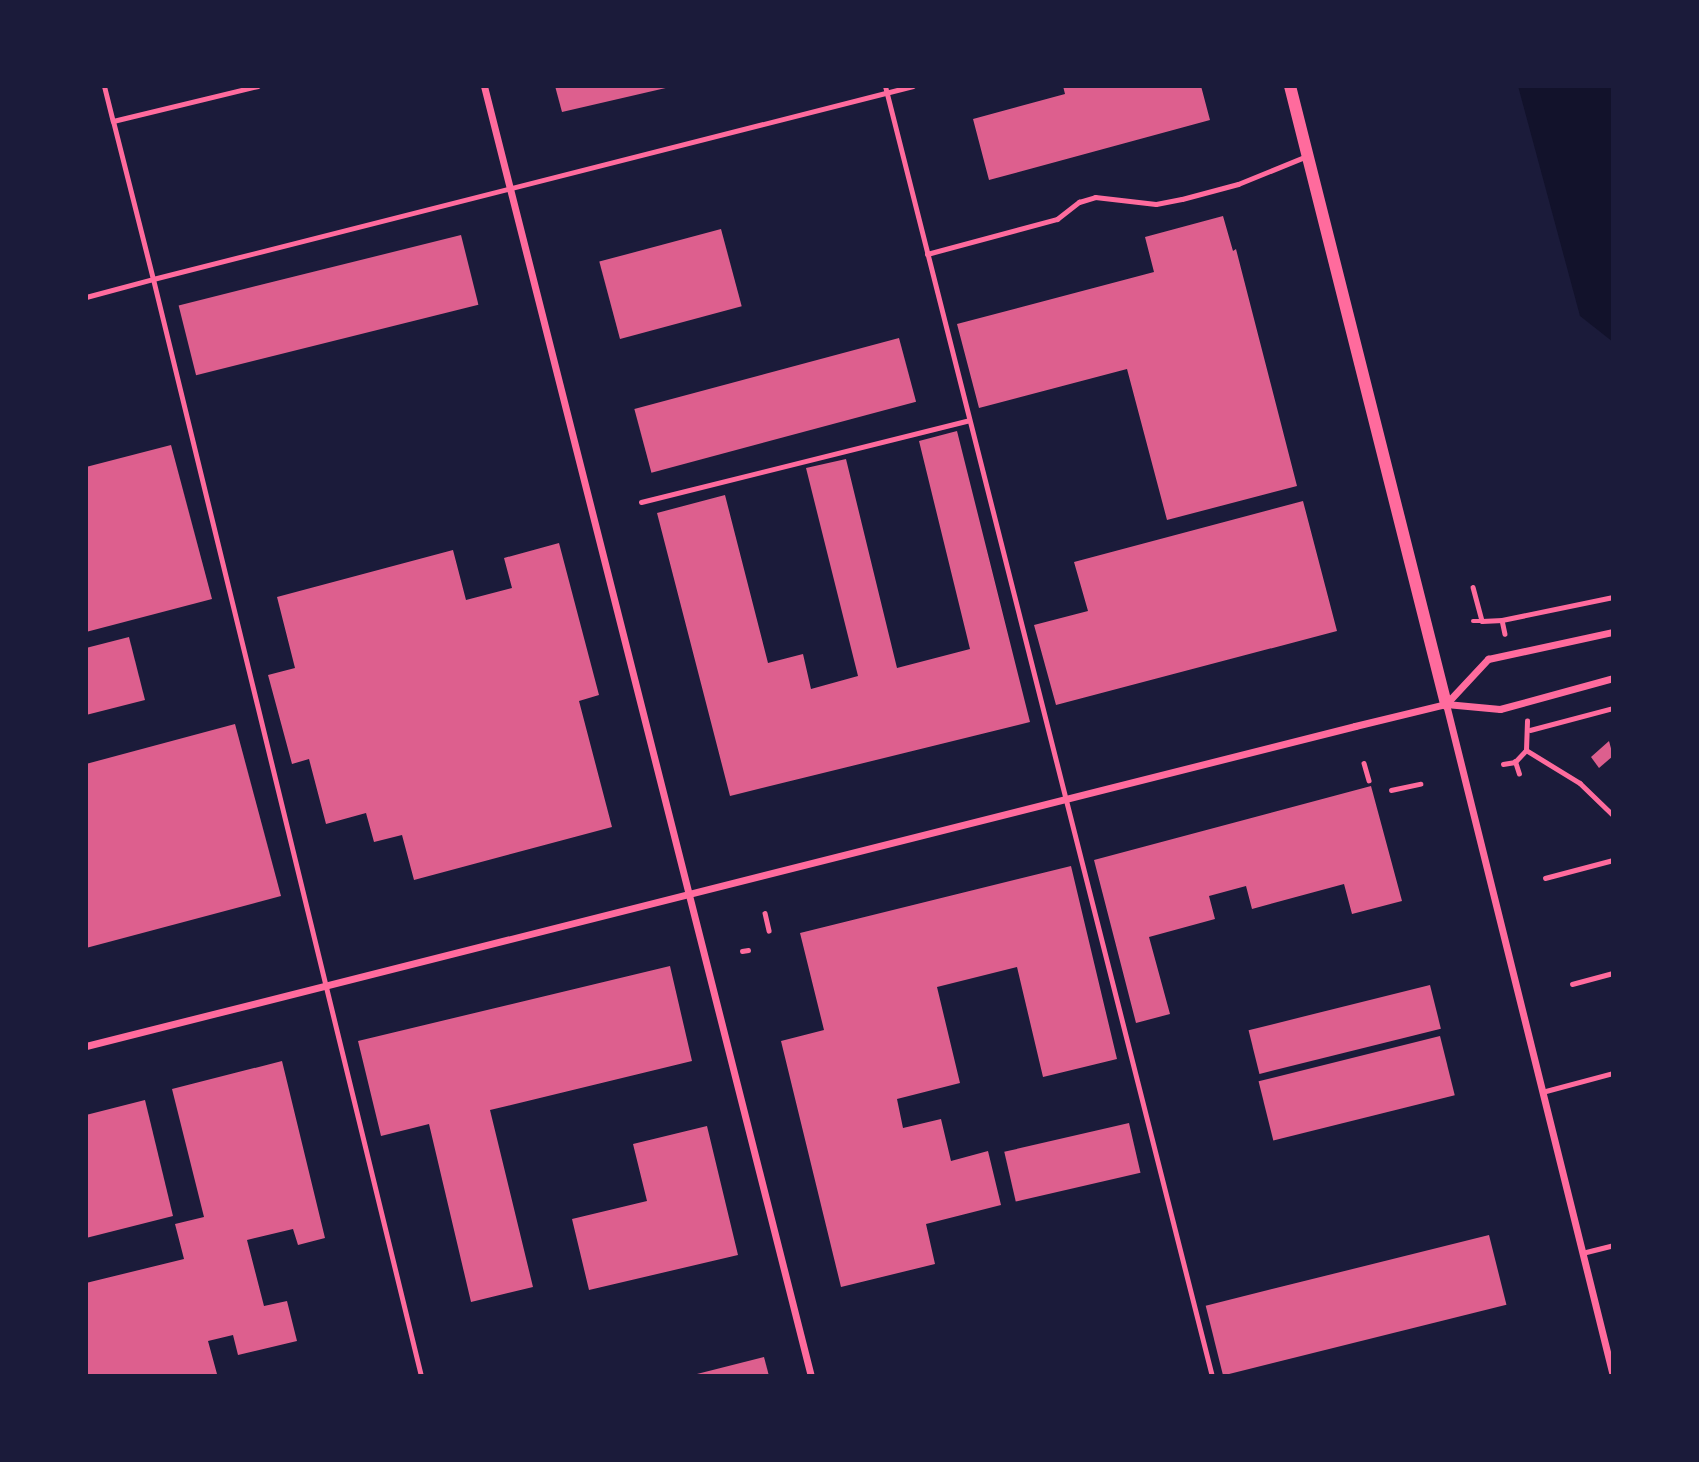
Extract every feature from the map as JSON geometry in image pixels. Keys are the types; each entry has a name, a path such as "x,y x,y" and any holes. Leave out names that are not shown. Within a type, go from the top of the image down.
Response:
{"street":[{"path":"484,86 691,893 811,1376"},
{"path":"1290,86 1613,1376"},
{"path":"1446,704 1488,659 1613,632"},
{"path":"86,1046 1446,704 1500,709 1613,678"}],"lane":[{"path":"104,86 421,1376"},
{"path":"113,121 258,86"},
{"path":"86,297 510,190 885,89 914,86"},
{"path":"885,89 1063,799 1212,1376"},
{"path":"927,254 1057,219 1079,202 1096,197 1156,204 1238,184 1307,156"},
{"path":"641,502 969,420"},
{"path":"1542,1093 1613,1073"},
{"path":"1582,1253 1613,1245"}],"path":[{"path":"1473,587 1482,621"},
{"path":"1473,621 1502,620 1613,597"},
{"path":"1502,620 1506,636"},
{"path":"1530,730 1613,708"},
{"path":"1503,764 1515,762 1526,750 1530,730 1526,716"},
{"path":"1526,750 1580,783 1613,815"},
{"path":"1515,762 1519,774"},
{"path":"1364,763 1369,780"},
{"path":"1391,790 1420,784"},
{"path":"1545,878 1613,860"},
{"path":"765,913 769,931"},
{"path":"1572,984 1613,973"}],"shaded area":[{"path":"1518,86 1613,86 1613,342 1580,316"}],"building":[{"path":"555,86 669,86 670,87 562,112"},
{"path":"1063,86 1201,86 1210,120 989,180 973,119 1065,94"},
{"path":"1223,216 1233,251 1236,249 1297,486 1167,520 1127,369 979,408 957,324 1154,272 1145,237"},
{"path":"721,229 742,306 620,339 599,262"},
{"path":"461,235 478,305 196,375 179,305"},
{"path":"899,338 916,402 651,473 634,409"},
{"path":"957,431 1030,722 730,796 657,513 725,495 768,663 803,654 811,689 858,676 806,468 846,459 897,668 970,649 919,441"},
{"path":"171,445 212,599 86,632 86,467"},
{"path":"1303,501 1337,631 1056,705 1034,625 1088,611 1074,562"},
{"path":"559,543 599,695 579,701 612,827 414,880 402,835 374,842 366,813 326,824 309,759 292,764 268,675 295,668 277,597 453,550 466,600 512,588 504,558"},
{"path":"129,637 145,700 86,715 86,648"},
{"path":"235,724 281,896 86,948 86,764"},
{"path":"1609,741 1613,756 1599,768 1591,757"},
{"path":"1371,786 1402,901 1352,914 1344,884 1252,909 1246,886 1209,896 1215,919 1149,937 1170,1014 1136,1023 1094,860"},
{"path":"1071,866 1117,1059 1043,1077 1017,967 937,987 960,1083 897,1099 903,1128 941,1119 951,1161 988,1151 1001,1205 926,1224 935,1264 841,1287 781,1041 824,1030 800,933"},
{"path":"670,966 692,1061 490,1110 533,1287 471,1302 429,1124 381,1136 358,1041"},
{"path":"1430,985 1441,1029 1259,1074 1249,1030"},
{"path":"1440,1036 1455,1095 1273,1140 1259,1081"},
{"path":"282,1061 325,1238 298,1245 293,1229 247,1240 264,1306 287,1301 297,1341 238,1355 233,1335 208,1341 217,1374 209,1376 87,1376 86,1283 184,1259 175,1224 204,1217 172,1089"},
{"path":"145,1100 173,1216 86,1238 86,1115"},
{"path":"1129,1123 1140,1173 1016,1201 1004,1152"},
{"path":"707,1126 738,1255 589,1290 572,1219 647,1201 633,1144"},
{"path":"1489,1235 1506,1305 1223,1376 1206,1306"},
{"path":"764,1357 769,1376 693,1376 693,1375"}]}
